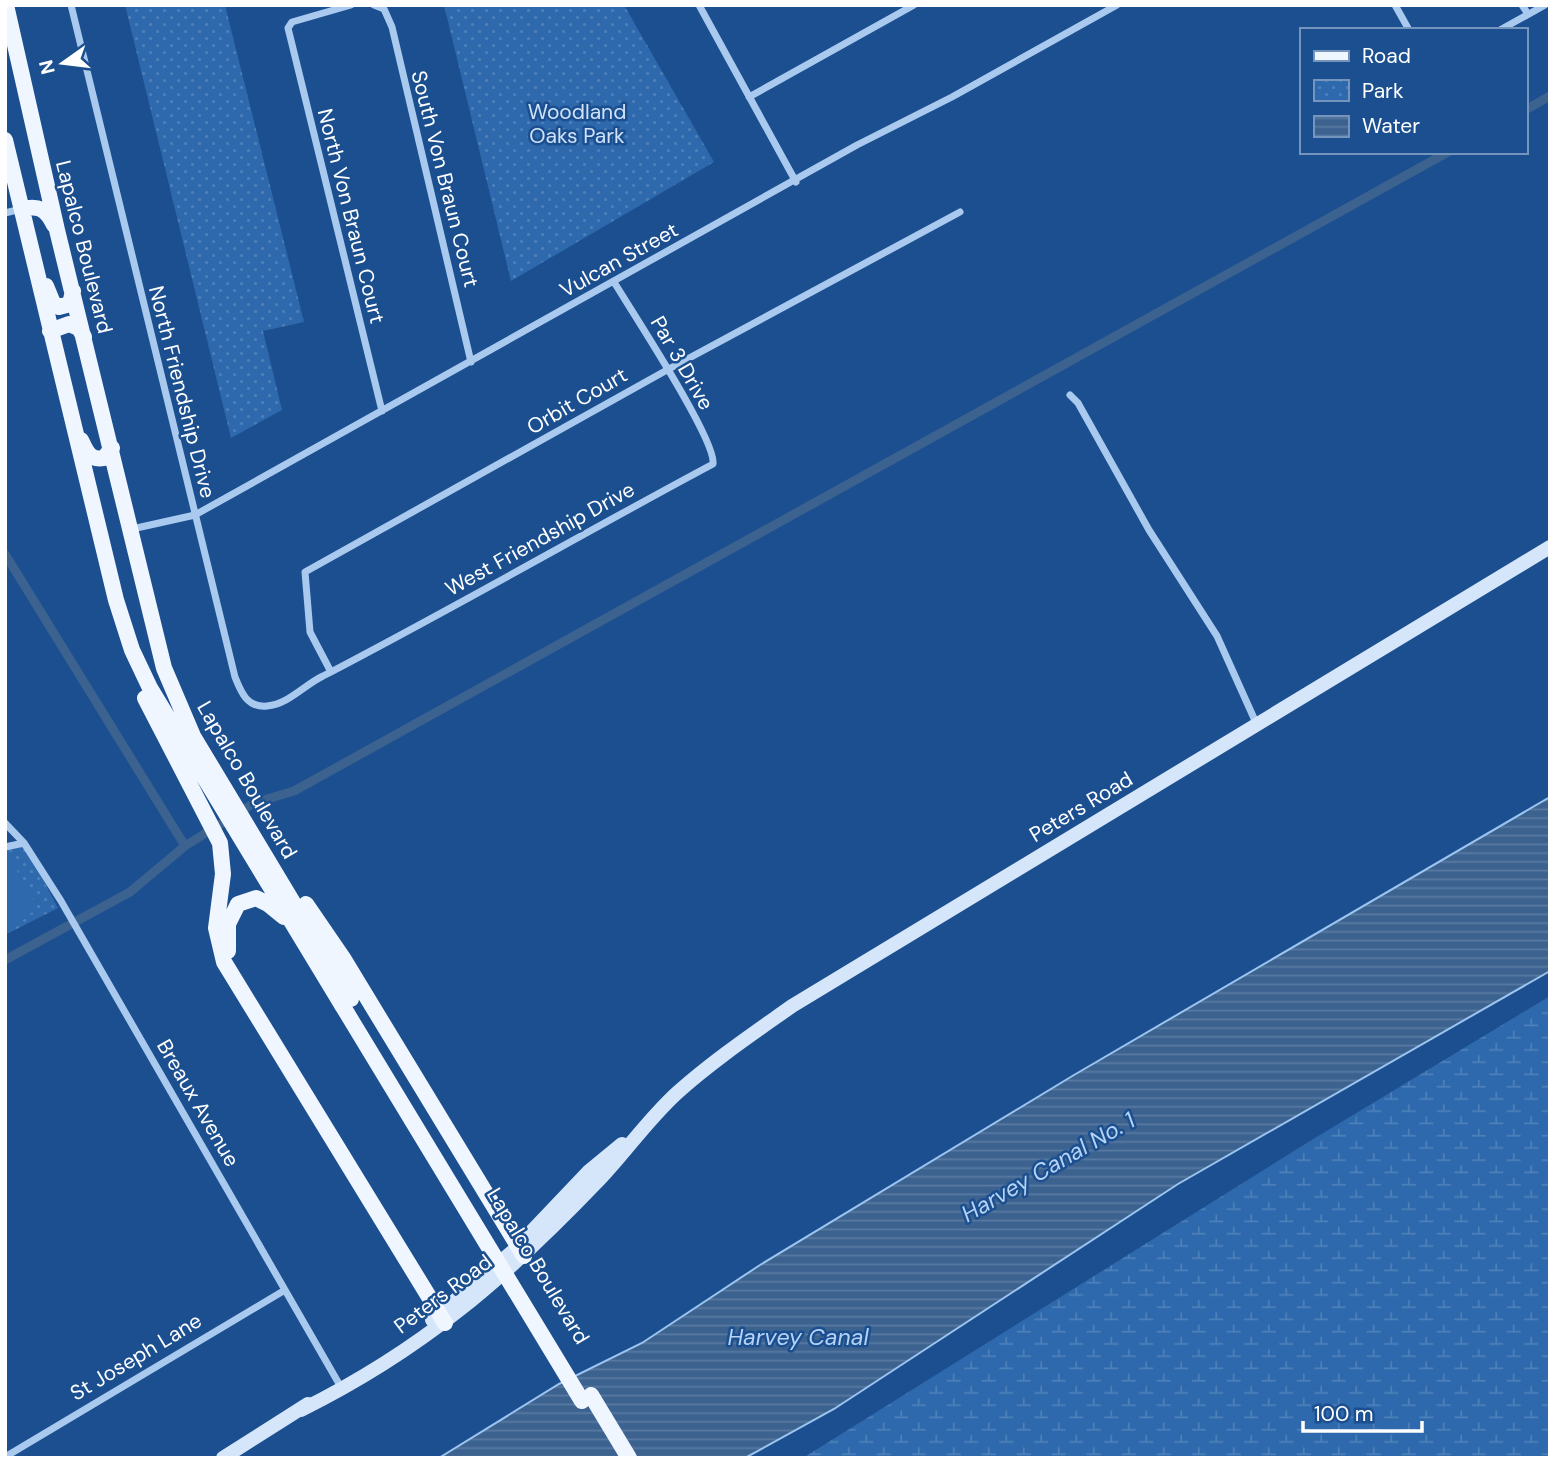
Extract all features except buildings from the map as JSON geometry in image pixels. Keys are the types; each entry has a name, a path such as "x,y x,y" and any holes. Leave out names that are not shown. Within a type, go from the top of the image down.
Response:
{"main road":[{"name":"Lapalco Boulevard","path":"6,5 57,230 173,690 221,807 242,829 629,1458"},
{"path":"5,140 116,600 116,618 132,670 177,764 221,807 223,874 216,928 222,957 442,1319"},
{"path":"22,209 35,206 43,209 57,230"},
{"path":"29,242 53,303 59,307 67,306 73,291"},
{"path":"50,331 69,324 79,328 84,337"},
{"path":"71,415 90,456 104,458 112,448"},
{"path":"106,558 111,551 124,547 139,562"},
{"name":"Peters Road","path":"300,1410 338,1391 442,1319 521,1252 688,1083 792,1006 1550,547"},
{"name":"Lapalco Boulevard","path":"242,829 295,928 347,1002 617,1458"},
{"path":"242,829 332,940 521,1252"},
{"path":"235,977 227,941 229,917 238,904 250,899 262,900 295,928"},
{"name":"Peters Road","path":"223,1458 300,1410 338,1382 442,1319"}],"street":[{"name":"North Friendship Drive","path":"71,5 195,516 242,694 251,703 266,706 286,701 323,676"},
{"name":"North Von Braun Court","path":"351,5 292,22 288,28 382,411"},
{"path":"699,5 796,182"},
{"path":"749,97 914,5"},
{"name":"Vulcan Street","path":"132,529 195,516 796,182 857,145 952,97 1117,5"},
{"path":"1395,5 1408,28"},
{"path":"1522,5 1528,15"},
{"path":"1504,28 1545,5"},
{"name":"South Von Braun Court","path":"377,7 388,16 391,27 471,362"},
{"path":"5,213 22,209"},
{"name":"Orbit Court","path":"331,672 310,632 304,572 667,370 960,212"},
{"name":"Par 3 Drive","path":"614,282 667,370 714,457 713,464"},
{"path":"1070,395 1079,403 1149,530 1217,636 1257,724"},
{"name":"West Friendship Drive","path":"323,676 713,464"},
{"name":"Breaux Avenue","path":"5,822 24,843 61,901 338,1382"},
{"path":"5,847 24,843"},
{"name":"St Joseph Lane","path":"5,1457 285,1290"}],"green space":[{"path":"125,5 225,5 304,322 263,331 282,410 231,438"},
{"name":"Woodland Oaks Park","path":"444,5 624,5 714,162 511,281"},
{"path":"24,843 58,908 5,935 5,847"},
{"path":"9,856 35,904 33,912 5,928 5,857"},
{"path":"1550,996 1550,1458 803,1458 1310,1141"}],"water":[{"name":"Harvey Canal","path":"1550,797 1550,971 1178,1184 834,1409 745,1458 439,1458 559,1384 642,1343 760,1265 1074,1075"}],"waterway":[{"path":"1527,109 1550,96"},
{"path":"5,960 130,892 185,846 254,803 294,791 1444,154"},
{"path":"5,554 185,846"}],"water label":[{"name":"Harvey Canal No. 1","path":"1048,1167"}]}
